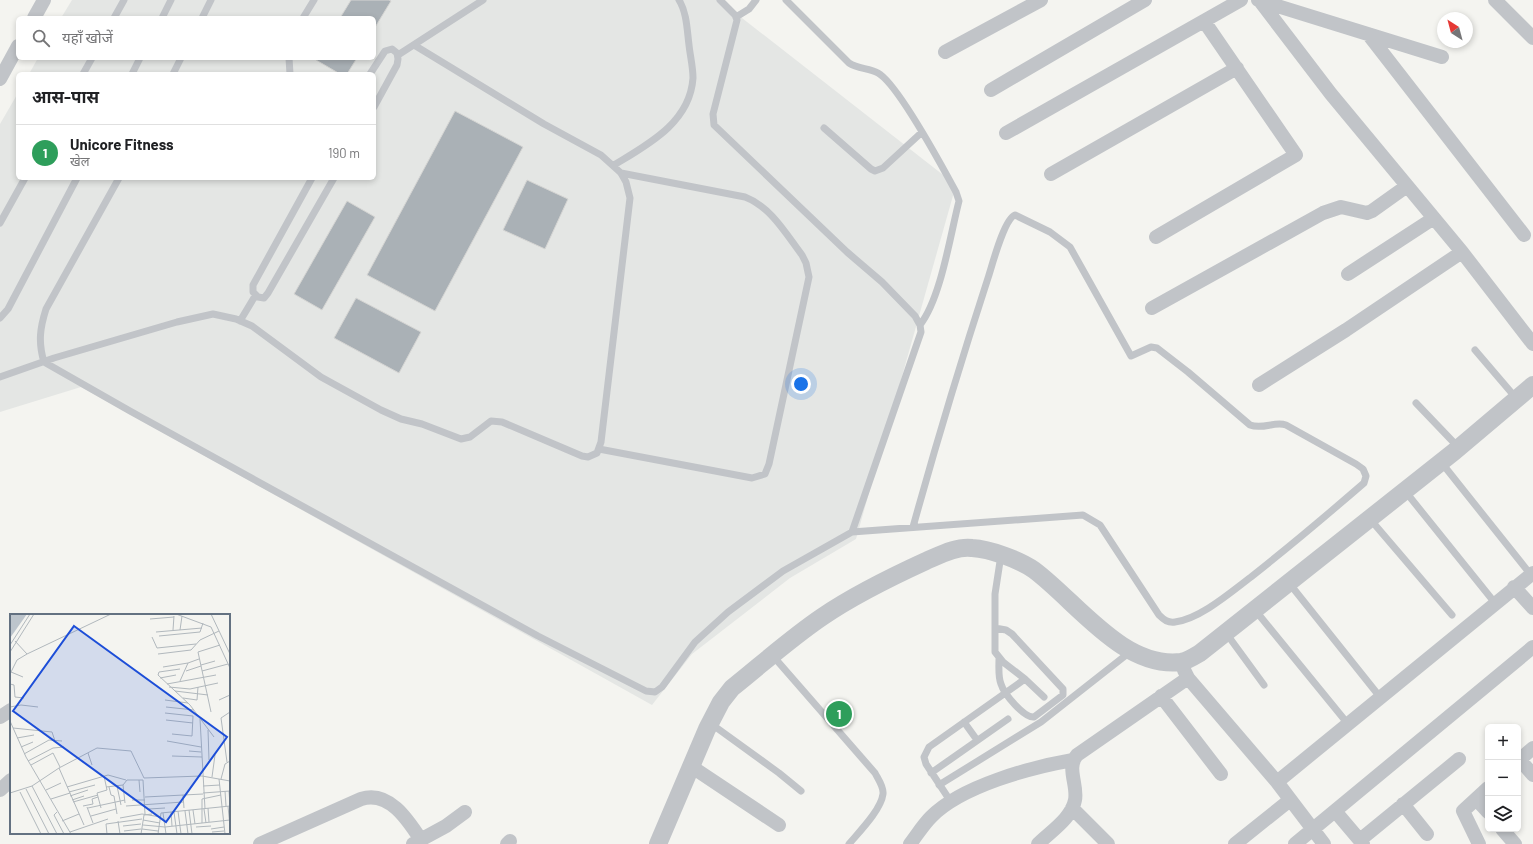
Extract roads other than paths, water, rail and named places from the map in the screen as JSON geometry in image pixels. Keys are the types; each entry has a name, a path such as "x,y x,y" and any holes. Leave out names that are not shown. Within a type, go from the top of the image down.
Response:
{"street":[{"path":"35,16 44,0"},
{"path":"945,52 1040,0"},
{"path":"991,90 1145,0"},
{"path":"1006,133 1241,0"},
{"path":"1259,0 1442,57"},
{"path":"1259,0 1331,94 1462,252 1533,344"},
{"path":"1495,0 1533,38"},
{"path":"1156,237 1296,155 1204,21"},
{"path":"1368,34 1524,236"},
{"path":"0,79 16,50"},
{"path":"1051,174 1237,68"},
{"path":"1152,308 1323,213 1341,207 1367,212 1372,211 1407,186"},
{"path":"1348,274 1434,218"},
{"path":"1259,385 1346,330 1462,252"},
{"path":"1043,842 1072,808 1075,799 1072,768 1073,760 1077,755 1161,696 1200,653 1441,462 1533,385"},
{"path":"658,844 710,723 721,702 732,688 822,617 892,576 950,551 972,547 1011,558 1033,569 1061,592 1112,639 1130,652 1164,661 1185,670 1278,782 1324,844"},
{"path":"1278,782 1514,587 1532,574"},
{"path":"1514,587 1533,608"},
{"path":"1296,844 1533,647"},
{"path":"1161,696 1221,774"},
{"path":"0,717 10,711"},
{"path":"1521,758 1533,748"},
{"path":"1335,811 1361,842 1404,804 1459,759"},
{"path":"911,844 931,817 951,802 987,784 1050,764 1073,760"},
{"path":"1521,762 1533,775"},
{"path":"692,767 779,824"},
{"path":"0,790 10,781"},
{"path":"1475,843 1463,811 1485,791"},
{"path":"260,844 361,799 372,797 385,801 399,810 416,842 446,826 465,812"},
{"path":"1476,799 1485,809"},
{"path":"1235,844 1290,800"},
{"path":"1404,804 1427,834"},
{"path":"1072,808 1108,844"},
{"path":"1505,832 1516,844"}],"lane":[{"path":"115,16 124,0"},
{"path":"163,16 171,0"},
{"path":"203,16 211,0"},
{"path":"304,16 314,0"},
{"path":"398,55 483,0"},
{"path":"614,166 650,143 665,131 673,123 690,95 693,76 685,14 679,0"},
{"path":"720,0 736,17"},
{"path":"756,0 749,9 736,17 713,114 714,125 847,252 882,282 916,316 920,325"},
{"path":"786,0 849,63 878,73 887,81 902,100 956,192 959,201 933,301 929,313 920,325 918,339 852,532"},
{"path":"0,377 44,362 200,316 213,314 240,321 273,340 307,368 321,377 381,410 402,419 422,424 461,439 470,437 491,421 498,421 582,456 593,456 599,449 630,198 626,182 621,173 601,155 544,124 414,45"},
{"path":"371,72 385,51 392,50 398,55"},
{"path":"376,102 397,65 398,55"},
{"path":"84,72 91,60"},
{"path":"133,72 139,60"},
{"path":"174,72 180,60"},
{"path":"289,60 290,72"},
{"path":"824,128 875,171 883,168 921,133"},
{"path":"599,449 752,478 765,474 769,464 809,282 806,263 802,255 770,214 755,201 745,197 621,173"},
{"path":"0,223 24,180"},
{"path":"0,318 8,309 76,180"},
{"path":"119,180 46,310 40,333 40,346 44,362 538,636 646,691 655,692 662,687 698,639 728,612 761,586 783,571 852,532 1065,516 1088,517 1100,525 1159,615 1169,622 1175,622 1185,620 1199,613 1238,587 1304,535 1364,483 1366,476 1363,469 1356,464 1286,425 1277,423 1259,427 1250,425 1160,349 1151,347 1131,356 1070,247 1050,232 1014,215 1009,218 1002,235 977,310 913,527"},
{"path":"255,296 252,290 253,285 311,180"},
{"path":"255,296 264,298 268,293 333,180"},
{"path":"240,321 255,296"},
{"path":"1475,350 1516,398"},
{"path":"1416,403 1457,449"},
{"path":"1441,462 1532,574"},
{"path":"1404,491 1495,603"},
{"path":"1370,518 1452,615"},
{"path":"1001,555 995,594 995,652 999,659 1025,679 1044,697"},
{"path":"1289,583 1380,697"},
{"path":"1255,610 1348,724"},
{"path":"995,628 1006,630 1012,634 1064,691 1063,695 1056,702 1034,717 1030,718 1005,693 999,679 999,659"},
{"path":"1226,633 1264,685"},
{"path":"939,785 1041,722 1130,652"},
{"path":"773,656 875,773 881,784 883,794 876,810 849,844"},
{"path":"951,802 926,764 924,757 926,751 929,747 1025,679"},
{"path":"931,773 1008,719"},
{"path":"964,722 978,740"},
{"path":"710,723 779,773 801,791"}],"place":[{"name":"Unicore Fitness","path":"839,714"}]}
